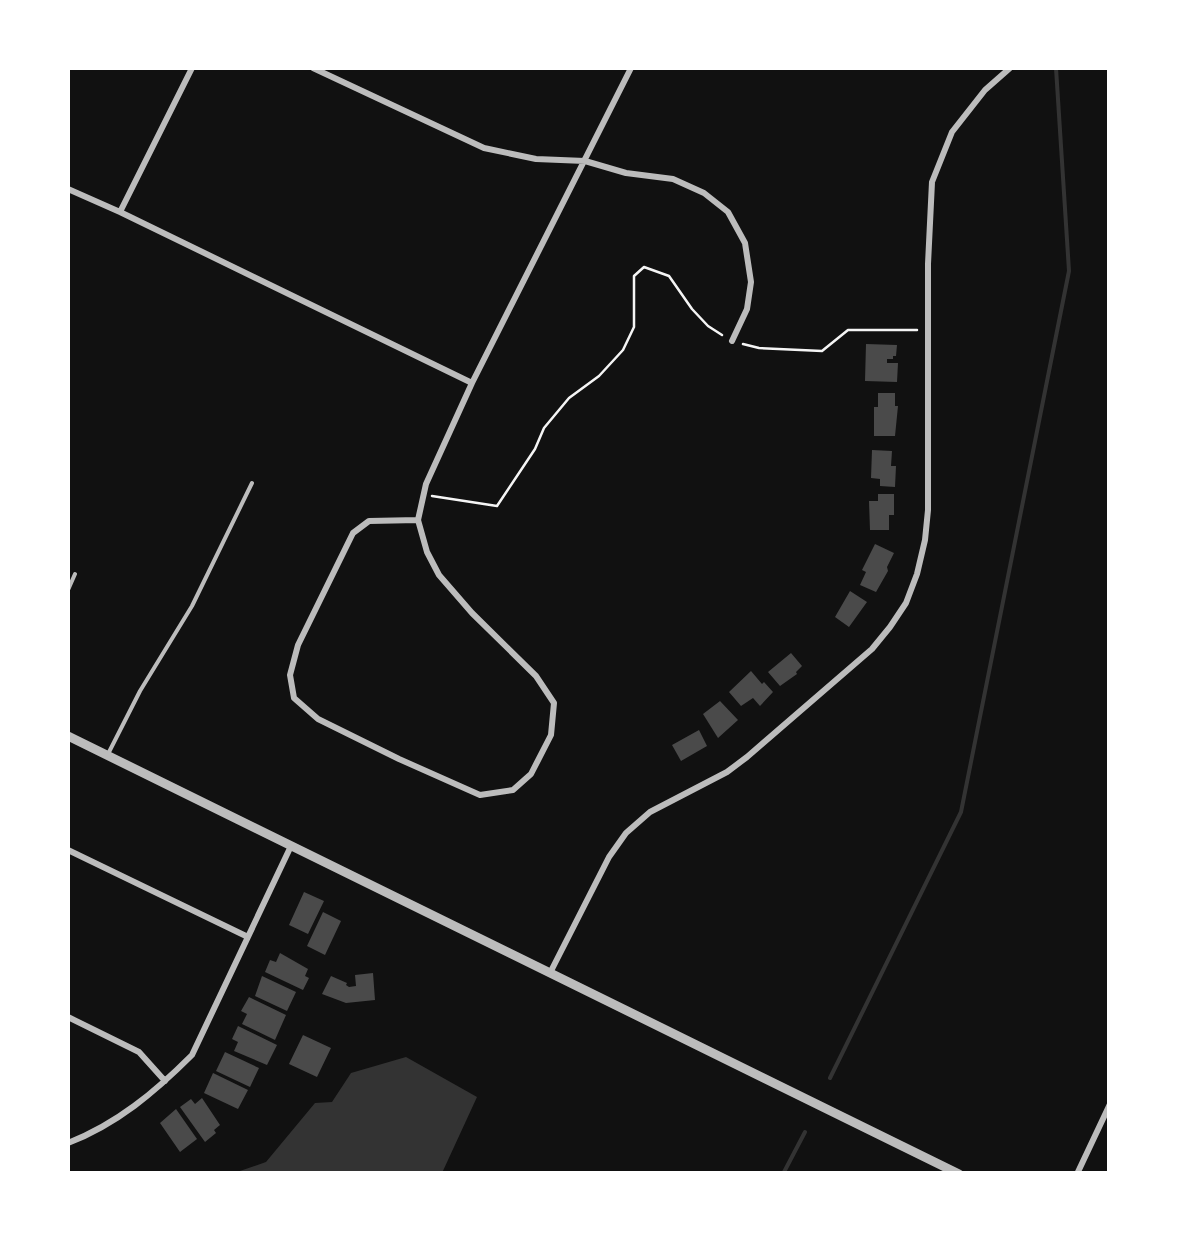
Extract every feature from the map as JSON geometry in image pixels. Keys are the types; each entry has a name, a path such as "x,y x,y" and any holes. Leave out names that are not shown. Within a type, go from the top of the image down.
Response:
{"street":[{"path":"120,212 192,68"},
{"path":"314,68 484,148 536,160 586,161 626,173 673,179 704,193 728,212 745,243 752,282 747,309 732,341"},
{"path":"418,520 369,521 353,533 298,645 290,675 294,698 318,719 480,795 513,790 531,774 551,735 554,702 536,676 439,574 426,552 418,520 426,484 472,383 631,68"},
{"path":"550,974 609,857 626,833 650,812 747,758 872,649 906,603 925,540 932,182 952,132 985,90 1010,68"},
{"path":"68,189 472,383"},
{"path":"68,736 959,1174"},
{"path":"68,1144 129,1111 192,1055 290,846"},
{"path":"68,850 248,937"},
{"path":"68,1017 139,1052 166,1081"},
{"path":"1077,1174 1110,1104"}],"lane":[{"path":"107,756 140,691 192,606 252,484"},
{"path":"68,590 75,574"}],"path":[{"path":"424,494 497,506 544,428 569,398 623,350 634,327 634,276 644,267 669,276 708,326 732,341 759,348 822,351 848,330 928,331"}],"shaded area":[{"path":"406,1057 477,1097 442,1173 234,1173 266,1162 315,1103 332,1102 351,1073"}],"building":[{"path":"866,344 897,345 896,356 887,359 887,363 898,363 897,382 865,381"},
{"path":"878,393 895,393 895,436 874,436"},
{"path":"872,450 892,451 895,487 880,486 880,479 871,478"},
{"path":"878,494 894,494 889,530 870,530 869,501 878,501"},
{"path":"875,544 894,553 876,592 860,585 866,572 862,570"},
{"path":"850,591 867,602 849,627 835,617"},
{"path":"791,653 802,666 780,686 768,672"},
{"path":"751,671 773,692 760,706 753,698 741,706 729,692"},
{"path":"720,701 738,720 718,738 703,714"},
{"path":"699,730 707,746 681,761 672,745"},
{"path":"304,892 324,901 308,934 289,925"},
{"path":"323,912 341,921 325,955 307,946"},
{"path":"280,953 308,969 305,976 309,978 303,990 265,972 270,960 276,962"},
{"path":"373,973 375,1000 346,1003 322,994 331,976 349,987 356,986 355,975"},
{"path":"262,976 296,992 287,1011 255,996"},
{"path":"249,997 286,1015 275,1040 242,1024 247,1014 241,1011"},
{"path":"238,1026 277,1045 267,1065 234,1051 238,1042 232,1039"},
{"path":"303,1035 331,1048 317,1077 289,1064"},
{"path":"225,1052 259,1068 250,1087 216,1071"},
{"path":"213,1073 248,1090 238,1109 204,1093"},
{"path":"202,1098 220,1125 205,1142 180,1107 191,1099 195,1104"},
{"path":"176,1109 197,1139 180,1152 160,1123"}],"waterway":[{"path":"830,1078 961,812 1069,271 1056,68"},
{"path":"783,1174 805,1132"}]}
